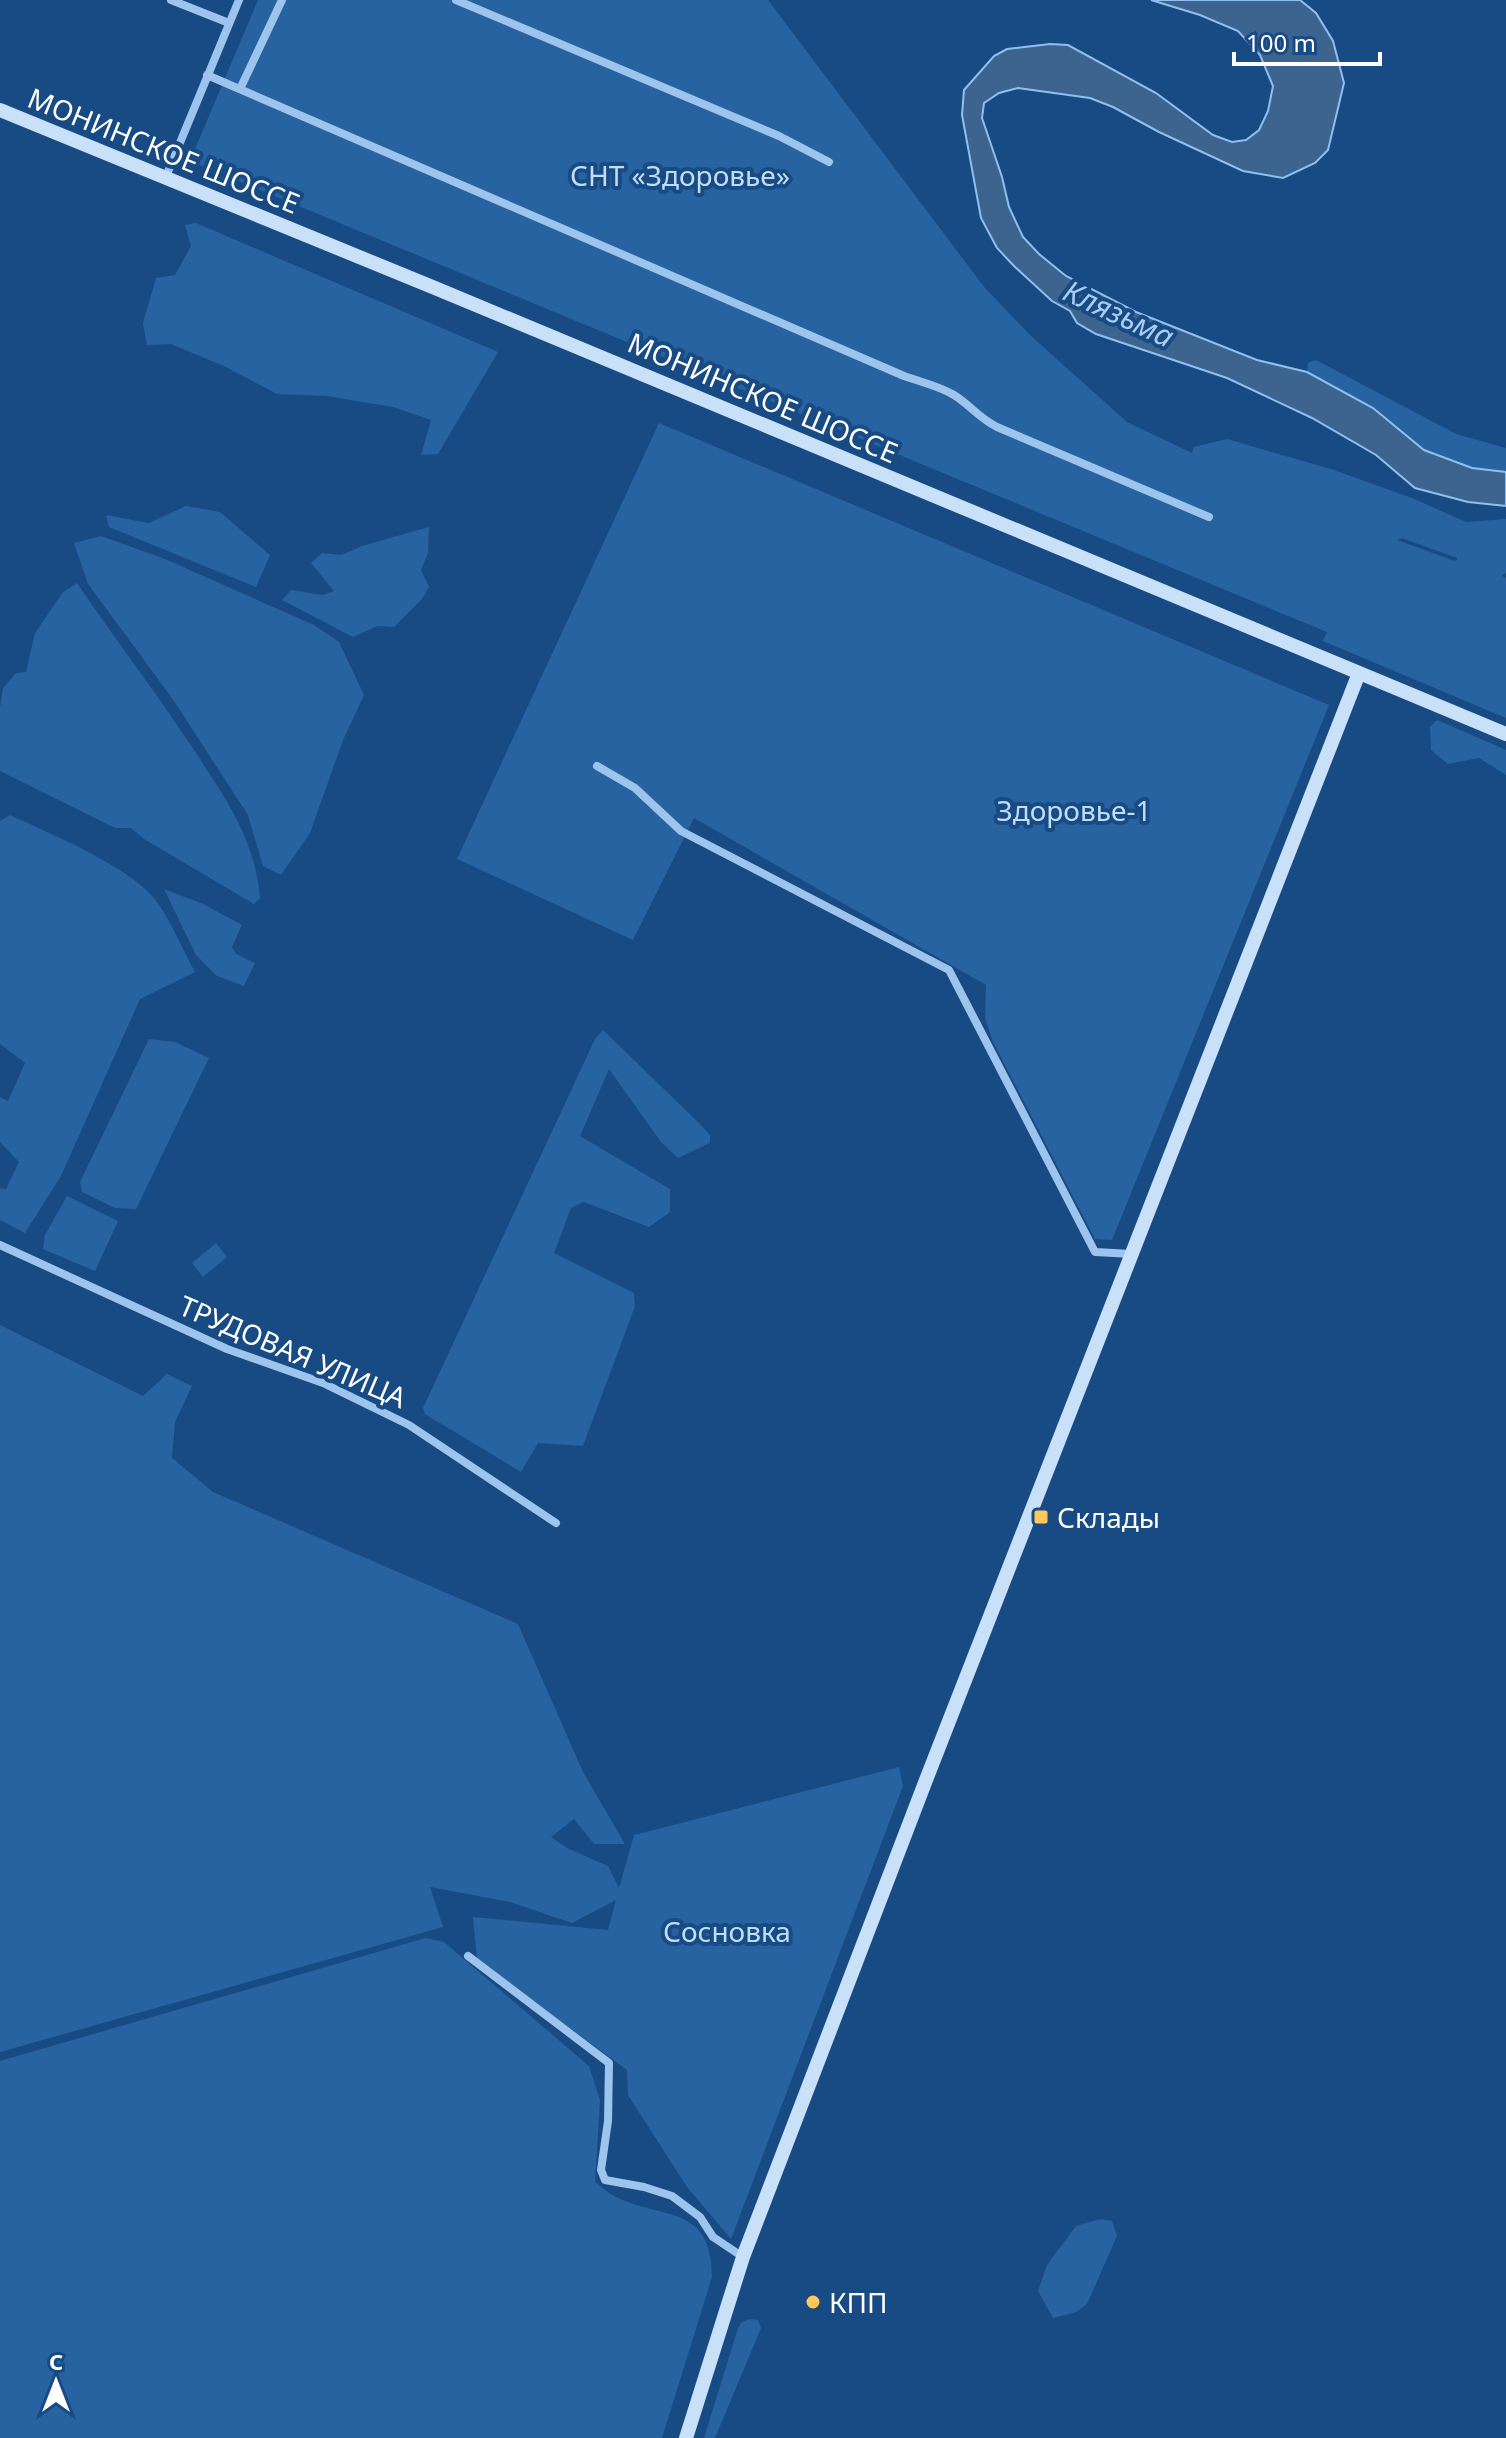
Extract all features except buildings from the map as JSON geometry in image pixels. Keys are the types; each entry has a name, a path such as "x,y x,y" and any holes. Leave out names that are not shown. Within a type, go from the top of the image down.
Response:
{"main road":[{"name":"МОНИНСКОЕ ШОССЕ","path":"0,110 1506,734"},
{"path":"686,2438 743,2257 1359,673"}],"street":[{"path":"171,0 229,23"},
{"path":"165,179 239,0"},
{"path":"240,89 282,0"},
{"path":"456,0 779,136 829,162"},
{"path":"207,75 895,372 942,389 997,427 1209,517"},
{"path":"597,766 635,788 681,831 949,970 1095,1252 1132,1254"},
{"name":"ТРУДОВАЯ УЛИЦА","path":"0,1245 227,1349 323,1383 409,1425 556,1523"},
{"path":"468,1956 609,2063 608,2121 601,2170 605,2180 672,2196 700,2217 713,2237 743,2257"}],"green space":[{"name":"СНТ «Здоровье»","path":"258,0 768,0 985,288 1030,335 1127,422 1192,453 1194,447 1227,439 1331,469 1412,498 1466,522 1506,519 1506,573 1502,576 1506,578 1506,718 1323,641 1327,632 190,161","holes":["1402,538 1457,558 1455,561 1397,540"]},
{"path":"196,223 498,352 438,454 421,455 431,420 393,407 327,396 277,394 226,367 171,344 147,345 143,323 156,278 175,275 191,246 185,225"},
{"path":"1316,360 1456,434 1506,448 1506,472 1472,468 1424,450 1373,408 1307,372 1308,363"},
{"name":"Здоровье-1","path":"659,423 1329,705 1112,1240 1095,1239 993,1042 985,1018 986,985 694,818 633,940 457,859"},
{"path":"186,506 220,512 270,555 256,587 109,527 106,515 149,523"},
{"path":"429,527 428,553 421,570 429,587 422,599 394,627 377,626 353,637 282,600 291,590 322,595 334,591 311,563 322,553 341,555"},
{"path":"101,536 165,559 314,625 339,642 364,695 343,740 310,833 281,875 263,866 248,815 172,698 88,584 74,543"},
{"path":"77,583 231,808 253,859 260,898 254,904 144,839 131,828 115,828 0,771 3,688 16,673 26,672 35,633 63,592"},
{"path":"1437,720 1506,750 1506,775 1479,758 1448,764 1431,750 1430,727"},
{"path":"10,815 89,852 146,889 162,910 195,972 140,999 61,1176 25,1233 0,1220 0,1188 6,1189 19,1162 0,1142 0,1097 8,1101 25,1063 0,1044 0,821"},
{"path":"164,889 203,904 242,925 232,947 236,954 255,963 244,986 217,976 196,955"},
{"path":"603,1030 702,1126 710,1135 710,1143 678,1158 661,1142 609,1069 580,1136 670,1189 670,1212 649,1227 584,1202 571,1208 554,1253 634,1293 635,1306 583,1446 538,1443 521,1472 425,1414 423,1408 595,1039"},
{"path":"149,1039 175,1042 209,1058 136,1209 115,1208 82,1192 80,1182"},
{"path":"67,1196 118,1221 95,1271 43,1249 45,1235"},
{"path":"216,1243 227,1257 203,1277 192,1263"},
{"name":"Сосновка","path":"0,1325 143,1396 167,1374 192,1386 175,1422 172,1458 213,1492 518,1624 583,1772 625,1844 594,1844 574,1819 551,1837 567,1848 608,1866 619,1888 634,1835 899,1767 903,1786 731,2239 687,2187 628,2095 627,2070 477,1960 473,1917 608,1930 616,1900 572,1923 510,1902 430,1887 443,1927 0,2052"},
{"path":"426,1938 444,1942 589,2066 600,2100 595,2182 616,2197 682,2218 704,2237 710,2254 712,2277 662,2438 0,2438 0,2061"},
{"path":"1100,2219 1112,2221 1117,2236 1087,2304 1076,2312 1053,2318 1038,2291 1047,2265 1076,2226"},
{"path":"750,2319 758,2320 761,2328 715,2438 704,2438 738,2328"}],"water":[{"name":"Клязьма","path":"1151,0 1300,0 1316,13 1333,41 1344,83 1328,150 1315,163 1283,178 1243,171 1090,98 1018,88 999,93 984,103 982,118 1009,207 1023,237 1066,276 1136,312 1257,360 1307,372 1373,408 1424,450 1472,468 1506,472 1506,506 1468,502 1415,488 1376,455 1312,418 1227,378 1096,334 1077,323 1070,311 1052,301 997,248 981,218 962,115 964,90 994,56 1007,49 1068,45 1156,93 1213,135 1232,142 1246,140 1259,130 1268,111 1273,86 1260,55 1238,31"}],"place":[{"name":"Склады","path":"1041,1517"},
{"name":"КПП","path":"813,2302"}]}
